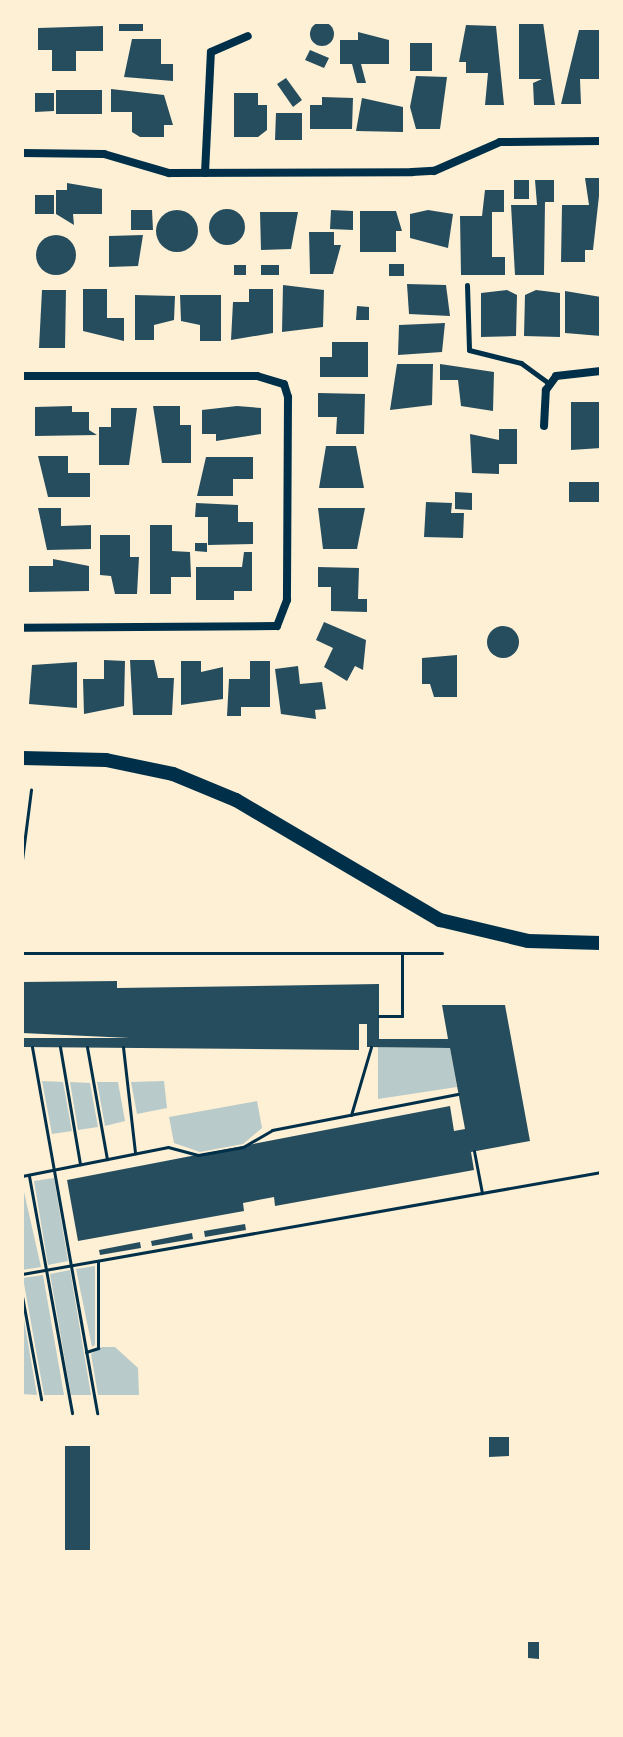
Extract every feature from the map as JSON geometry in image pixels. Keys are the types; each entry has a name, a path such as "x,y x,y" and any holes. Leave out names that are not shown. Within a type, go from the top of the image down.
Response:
{"main road":[{"path":"22,758 106,760 173,774 236,800 440,920 518,939 601,943"}],"street":[{"path":"205,173 211,52 248,36"},
{"path":"22,153 104,154 169,173 434,171 500,142 601,141"},
{"path":"544,426 550,384 566,372 601,371"},
{"path":"22,376 257,376 284,384 282,621 267,629 22,628"}],"lane":[{"path":"467,285 469,350 521,363 550,384"}],"path":[{"path":"22,860 31,790"},
{"path":"22,953 442,953"},
{"path":"379,1016 402,1016 402,953"},
{"path":"32,1047 97,1413"},
{"path":"60,1047 80,1164"},
{"path":"87,1047 107,1159"},
{"path":"123,1047 135,1153"},
{"path":"351,1115 371,1047"},
{"path":"22,1176 135,1153 243,1147 272,1130 458,1094"},
{"path":"474,1151 482,1193"},
{"path":"22,1274 601,1172"},
{"path":"29,1175 72,1413"},
{"path":"86,1352 98,1348 98,1261"},
{"path":"22,1296 41,1399"}],"shaded area":[{"path":"378,1047 450,1048 457,1087 378,1099"},
{"path":"42,1081 63,1082 72,1131 52,1134"},
{"path":"164,1081 167,1108 137,1114 131,1082"},
{"path":"70,1082 90,1083 98,1127 78,1130"},
{"path":"97,1082 118,1082 125,1121 105,1126"},
{"path":"257,1101 262,1128 243,1144 200,1152 174,1143 169,1117"},
{"path":"54,1178 68,1261 48,1265 34,1181"},
{"path":"22,1183 41,1267 22,1270"},
{"path":"95,1266 95,1345 92,1347 76,1269"},
{"path":"70,1270 91,1395 71,1395 50,1274"},
{"path":"43,1275 64,1395 44,1395 23,1278"},
{"path":"22,1308 37,1395 22,1394"},
{"path":"102,1347 115,1347 138,1368 139,1395 98,1395 91,1354"}],"building":[{"path":"119,22 143,22 143,31 119,31"},
{"path":"322,22 333,29 334,34 327,45 322,46 311,39 310,34 317,23"},
{"path":"519,22 543,22 555,105 534,105 533,83 542,79 519,79"},
{"path":"466,25 496,26 504,105 485,105 488,73 466,73 466,62 459,62"},
{"path":"103,26 103,51 76,51 76,71 52,71 52,50 38,50 38,28"},
{"path":"579,30 601,30 601,79 580,79 581,104 561,104"},
{"path":"358,32 389,40 389,64 361,64 366,83 357,83 352,64 340,64 340,40 358,40"},
{"path":"132,39 161,39 161,64 173,64 173,81 124,77"},
{"path":"410,43 432,43 432,71 410,71"},
{"path":"310,50 329,58 324,68 305,60"},
{"path":"416,76 447,77 440,129 416,129 410,107"},
{"path":"286,78 302,100 293,107 277,84"},
{"path":"111,89 164,95 173,125 164,125 164,137 140,137 132,132 132,112 111,112"},
{"path":"56,90 102,90 102,114 56,114"},
{"path":"35,93 54,93 54,111 35,112"},
{"path":"234,93 258,93 258,105 267,105 267,130 258,137 234,137"},
{"path":"322,97 353,98 352,129 310,129 310,105 322,105"},
{"path":"362,98 403,107 403,132 356,131"},
{"path":"276,113 302,113 302,140 275,140"},
{"path":"585,178 601,178 593,250 585,250 585,262 561,262 562,205 589,205"},
{"path":"514,180 529,180 529,199 514,199"},
{"path":"535,180 554,180 554,202 545,202 544,275 515,275 511,205 537,205"},
{"path":"67,183 102,189 102,214 73,214 74,225 56,214 56,190 67,190"},
{"path":"485,190 504,190 504,212 492,212 492,257 505,257 505,275 461,275 460,216 482,216"},
{"path":"35,195 54,195 54,214 35,214"},
{"path":"227,209 240,214 245,227 240,240 227,245 214,240 209,227 214,214"},
{"path":"131,210 152,210 153,230 131,230"},
{"path":"177,210 192,216 198,231 192,246 177,252 162,246 156,231 162,216"},
{"path":"331,210 353,211 353,230 330,229"},
{"path":"428,210 453,214 448,248 410,238 410,214"},
{"path":"360,211 396,211 402,231 396,231 396,252 360,252"},
{"path":"260,212 298,212 291,249 261,250"},
{"path":"309,232 334,232 334,245 341,245 333,274 310,274"},
{"path":"56,235 70,241 76,255 70,269 56,275 42,269 36,255 42,241"},
{"path":"143,235 138,266 109,267 109,236"},
{"path":"389,264 404,264 404,276 389,276"},
{"path":"234,265 246,265 246,275 234,275"},
{"path":"261,265 279,265 279,275 261,275"},
{"path":"407,284 446,285 450,316 409,314"},
{"path":"283,285 324,290 323,327 282,332"},
{"path":"83,289 107,289 107,318 124,318 124,341 83,331"},
{"path":"249,289 273,289 273,333 231,340 233,302 249,302"},
{"path":"42,290 66,290 65,348 39,348"},
{"path":"507,290 517,295 516,336 481,337 481,293"},
{"path":"536,290 560,293 560,337 524,336 525,295"},
{"path":"565,291 601,297 601,336 565,333"},
{"path":"135,295 175,296 174,320 154,325 154,340 135,340"},
{"path":"180,295 221,295 221,341 200,341 200,325 181,321"},
{"path":"357,306 369,307 369,320 356,320"},
{"path":"445,323 442,352 398,355 399,325"},
{"path":"332,342 368,342 368,377 320,377 320,357 332,357"},
{"path":"397,364 433,364 432,405 390,410"},
{"path":"440,364 494,372 493,411 461,406 458,380 440,380"},
{"path":"318,393 365,394 364,434 336,434 337,417 318,417"},
{"path":"571,402 601,402 601,448 571,450"},
{"path":"72,406 72,412 89,412 89,430 97,435 35,436 35,407"},
{"path":"153,406 180,406 180,425 191,425 191,463 162,463"},
{"path":"237,406 261,408 261,434 216,441 216,434 202,434 202,410"},
{"path":"111,408 137,408 129,465 99,465 99,427 111,427"},
{"path":"499,429 517,429 517,464 499,464 499,474 472,473 470,434 499,440"},
{"path":"326,446 356,446 364,488 319,488"},
{"path":"38,456 68,456 68,473 90,473 90,497 48,497"},
{"path":"206,457 253,457 253,479 233,479 233,496 197,496"},
{"path":"569,482 601,482 601,502 569,502"},
{"path":"455,492 472,493 472,510 455,509"},
{"path":"426,502 452,503 451,513 464,513 463,538 424,537"},
{"path":"196,503 238,505 238,522 253,522 253,544 208,545 208,517 195,517"},
{"path":"38,508 61,508 61,526 91,525 91,549 47,550"},
{"path":"318,508 365,508 357,549 323,549"},
{"path":"150,525 172,525 172,551 190,552 191,577 171,577 171,594 150,594"},
{"path":"100,535 130,535 130,557 139,557 137,594 115,594 111,576 100,575"},
{"path":"195,543 207,543 207,552 195,551"},
{"path":"244,552 252,552 252,591 234,591 234,600 196,600 196,567 242,567"},
{"path":"53,559 89,566 89,591 29,592 29,566 53,566"},
{"path":"318,567 359,568 358,599 367,599 367,612 331,611 331,587 318,587"},
{"path":"324,622 366,640 363,670 355,666 347,681 324,667 333,648 316,640"},
{"path":"503,626 515,630 519,642 515,654 503,658 491,654 487,642 491,630"},
{"path":"457,655 457,697 434,697 430,684 422,684 422,658"},
{"path":"104,660 125,661 124,706 84,714 83,679 104,679"},
{"path":"130,660 154,660 158,678 174,678 172,715 133,715"},
{"path":"181,661 201,661 201,672 223,667 223,699 181,705"},
{"path":"250,661 270,661 270,707 241,707 241,716 227,716 229,679 250,679"},
{"path":"77,662 77,708 29,704 32,665"},
{"path":"298,666 300,684 322,682 326,709 315,710 316,719 281,714 275,669"},
{"path":"117,981 117,988 379,984 379,1039 448,1039 442,1005 505,1005 530,1141 471,1152 474,1170 275,1206 274,1197 243,1203 244,1211 78,1241 67,1180 450,1106 454,1131 465,1129 450,1048 367,1047 367,1024 359,1024 359,1050 22,1047 22,1038 130,1038 22,1033 22,982"},
{"path":"245,1224 246,1230 205,1237 204,1231"},
{"path":"192,1233 193,1239 152,1246 151,1241"},
{"path":"140,1242 141,1248 100,1255 99,1250"},
{"path":"489,1437 509,1437 509,1456 489,1457"},
{"path":"65,1446 90,1446 90,1550 65,1550"},
{"path":"528,1642 539,1642 539,1659 528,1658"}]}
